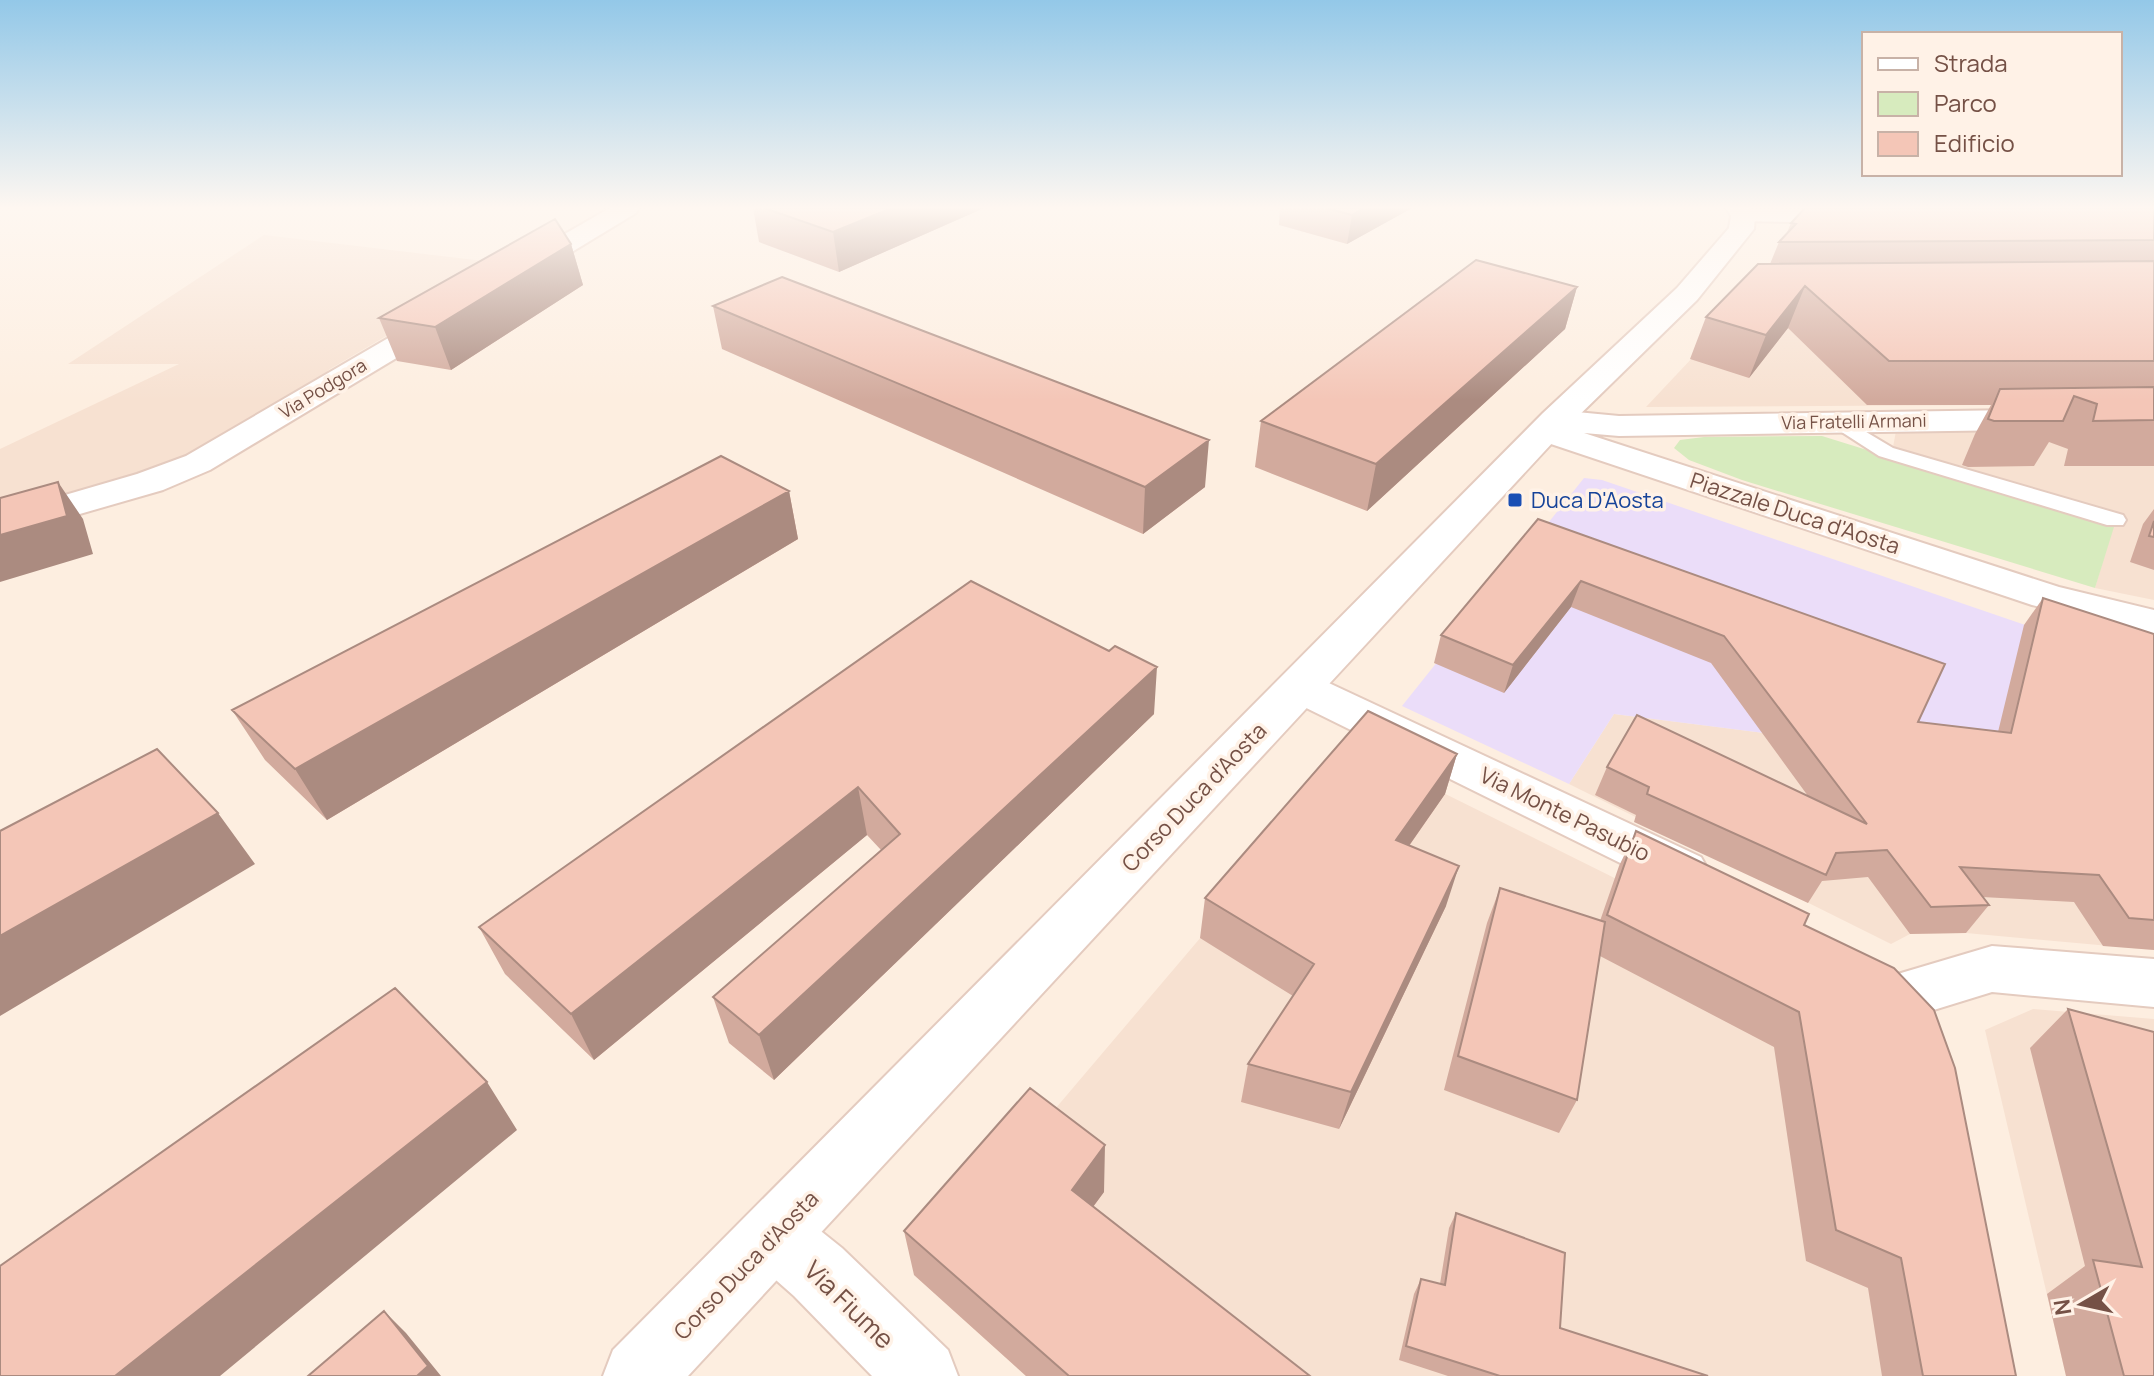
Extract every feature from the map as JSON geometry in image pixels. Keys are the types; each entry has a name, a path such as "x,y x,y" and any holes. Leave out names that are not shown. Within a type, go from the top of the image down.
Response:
{"street":[{"path":"491,289 519,272"},
{"name":"Corso Duca d'Aosta","path":"639,1376 1550,425 1703,294 1714,272"},
{"name":"Via Podgora","path":"0,526 150,482 198,463 464,305"},
{"name":"Via Fratelli Armani","path":"1550,425 2154,418"},
{"name":"Piazzale Duca d'Aosta","path":"1550,425 2046,596 2154,641"},
{"name":"Piazzale Duca d'Aosta","path":"2046,596 2154,623"},
{"name":"Via Monte Pasubio","path":"1300,687 1729,893"},
{"path":"1908,1002 1992,969 2154,983"},
{"name":"Via Fiume","path":"774,1235 818,1272 922,1376"}],"lane":[{"path":"1841,423 1886,452 2115,520"}],"shaded area":[{"path":"207,272 495,272 330,369 287,406 158,473 0,520 0,449 179,364 68,364"},
{"path":"1741,306 2154,404 1646,407"},
{"path":"1896,431 2154,433 2154,600 2095,588 2116,516 1893,447"},
{"path":"1584,478 1602,480 2154,669 2154,782 1614,714 1569,784 1402,706"},
{"path":"1614,714 2154,782 2154,950 1966,933 1910,934 1891,944 1569,784"},
{"path":"1359,751 1866,1003 1971,1376 1026,1376 914,1275"},
{"path":"2033,1009 2154,1019 2154,1376 2066,1376 1985,1030"}],"green space":[{"path":"1822,436 2114,527 2095,588 1742,480 1689,460 1674,448 1680,440 1704,437"}],"building":[{"path":"460,272 525,272 435,327 379,318"},
{"path":"1460,272 1522,272 1577,287 1376,464 1261,421"},
{"path":"1750,272 2154,272 2154,361 1889,361 1805,286 1766,335 1706,317"},
{"path":"782,277 1209,440 1145,487 713,306"},
{"path":"2154,387 2154,420 2093,421 2097,404 2074,396 2063,421 1988,419 2000,389"},
{"path":"721,456 789,491 295,769 232,710"},
{"path":"58,482 67,516 0,535 0,498"},
{"path":"1538,519 1945,664 1918,722 2011,733 2043,598 2154,634 2154,920 2129,918 2099,875 1960,867 1989,905 1931,907 1887,850 1836,853 1826,875 1647,794 1649,787 1607,767 1637,715 1867,824 1724,636 1581,581 1513,665 1441,635"},
{"path":"971,581 1109,651 1115,646 1157,667 759,1035 713,997 900,834 858,787 571,1014 479,927"},
{"path":"1368,711 1457,754 1396,840 1459,866 1351,1092 1248,1064 1314,964 1205,898"},
{"path":"157,749 218,813 0,936 0,831"},
{"path":"1636,831 1809,914 1804,925 1894,968 1934,1010 1955,1068 2016,1376 1923,1376 1901,1258 1836,1230 1799,1012 1607,915"},
{"path":"1500,888 1605,922 1577,1100 1458,1056"},
{"path":"395,988 487,1082 115,1376 0,1376 0,1266"},
{"path":"2068,1009 2154,1032 2154,1376 2124,1376 2093,1260 2142,1267"},
{"path":"1030,1088 1105,1145 1072,1190 1310,1376 1069,1376 904,1231"},
{"path":"1456,1213 1565,1253 1560,1328 1708,1376 1500,1376 1406,1346 1421,1279 1445,1285"},
{"path":"384,1311 428,1366 417,1376 308,1376"}],"place":[{"name":"Duca D'Aosta","path":"1515,500"}]}
